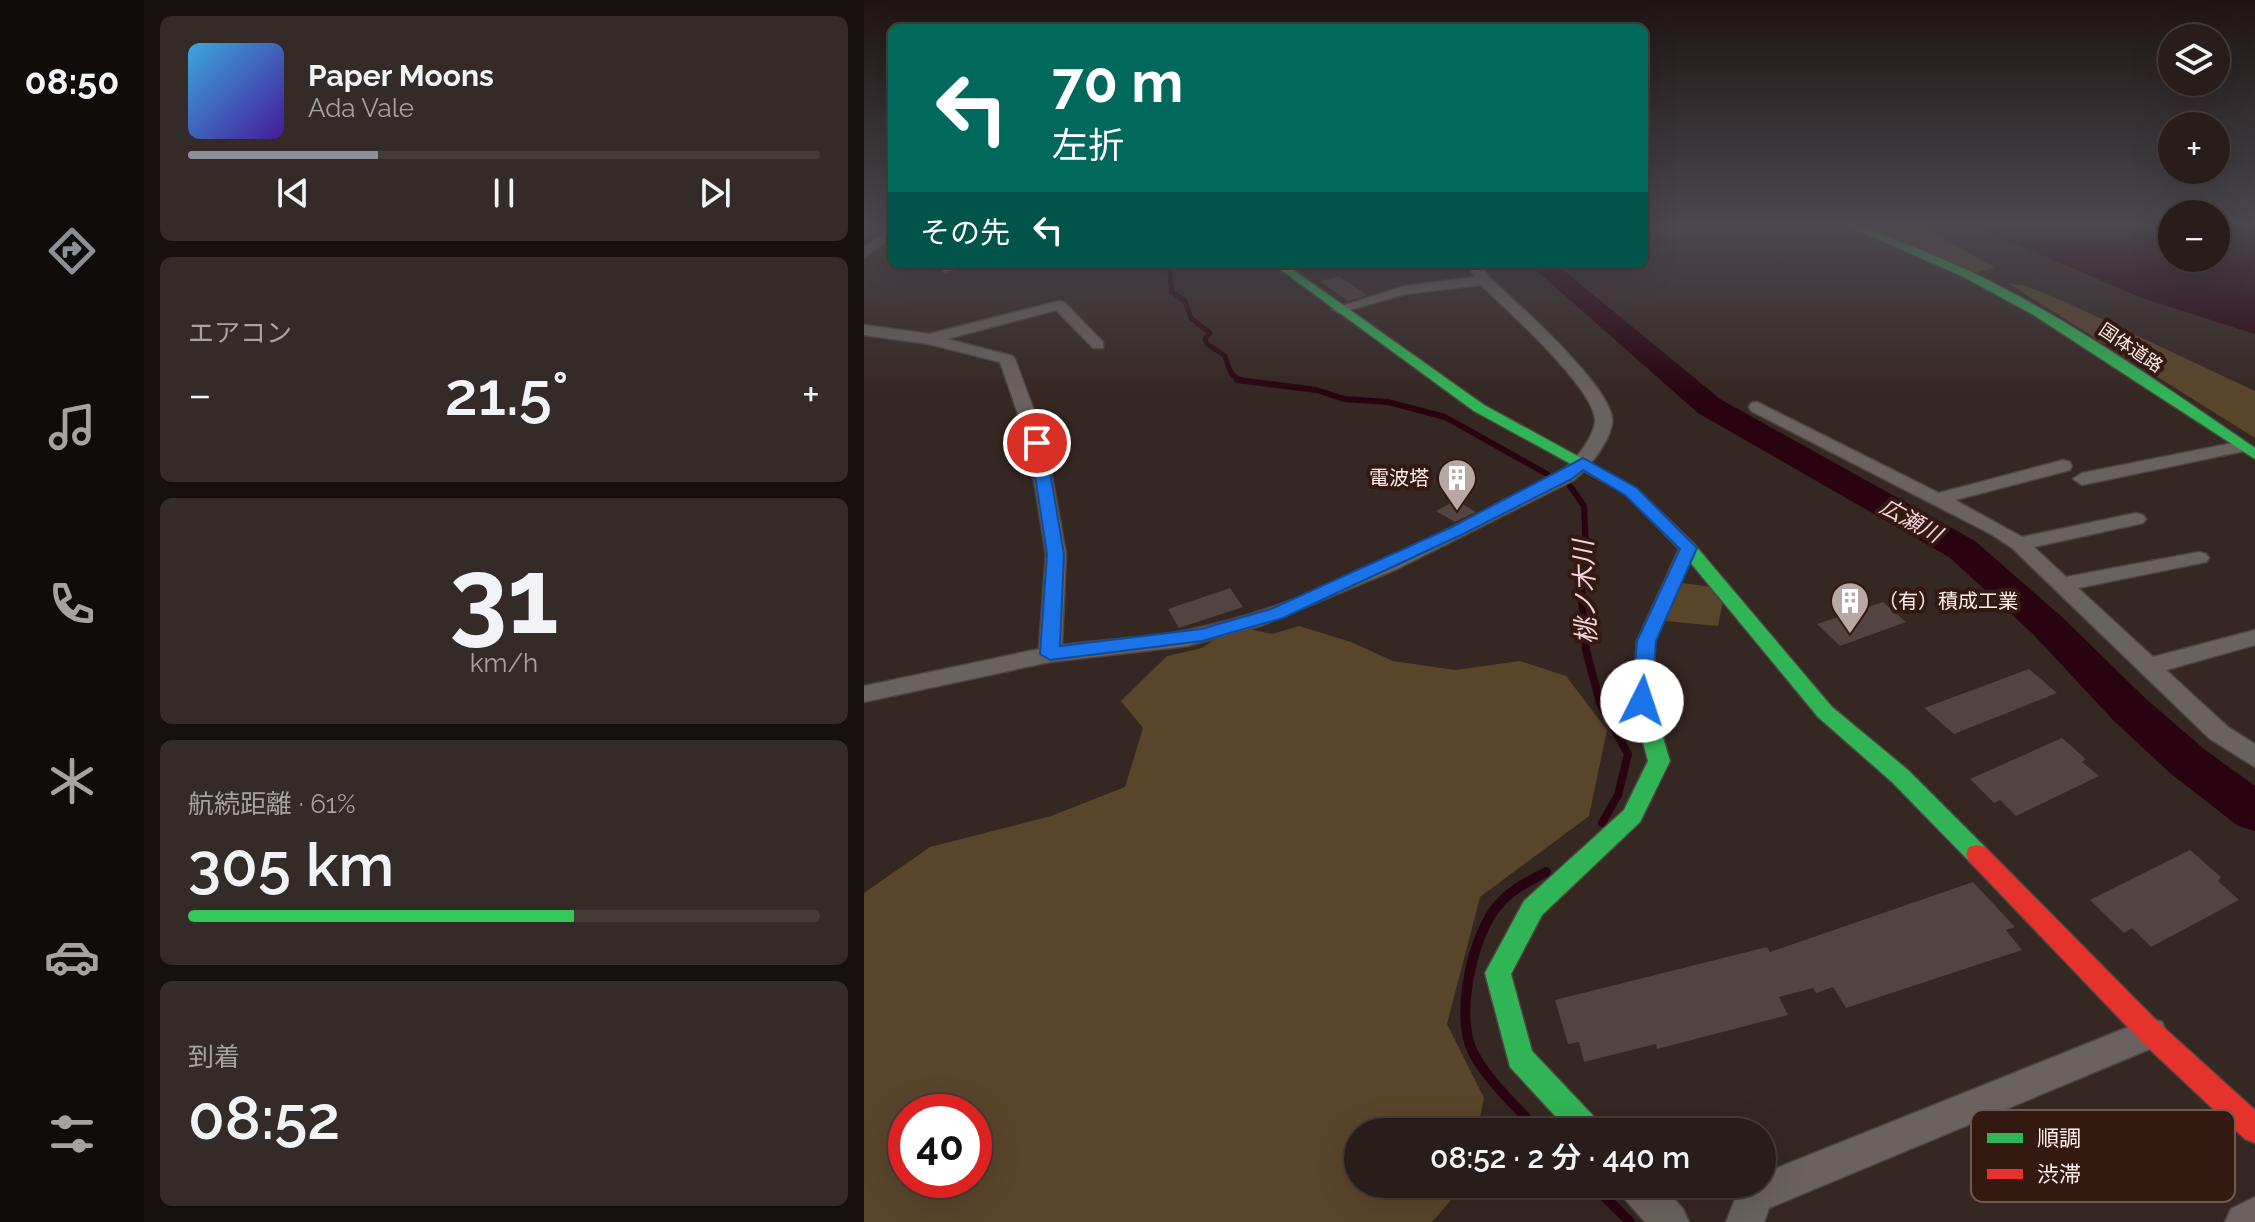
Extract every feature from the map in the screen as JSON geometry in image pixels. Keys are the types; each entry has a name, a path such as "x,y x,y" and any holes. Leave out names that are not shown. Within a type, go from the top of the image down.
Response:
{"street":[{"path":"1306,281 1339,309 1479,408 1631,491 1688,548 1825,712 1900,776 2151,1033 2234,1110"},
{"path":"1339,309 1405,290 1476,281"},
{"path":"864,694 1050,654 1202,635 1277,613 1567,476 1583,463 1604,423 1602,411 1564,355 1485,281"},
{"name":"国体道路","path":"1979,281 2075,334 2249,451"},
{"path":"929,339 1059,305 1098,345"},
{"path":"864,330 929,339 1007,359 1037,443 1056,554 1050,654"},
{"path":"1757,407 2019,544 2219,733 2255,757"},
{"path":"2082,479 2249,451"},
{"path":"1937,499 2063,466"},
{"path":"2019,544 2136,519"},
{"path":"1576,1118 1520,1058 1498,973 1533,908 1632,816 1659,761 1642,701 1646,641 1688,548"},
{"path":"2062,584 2199,558"},
{"path":"2147,667 2255,637"},
{"path":"1745,1222 1755,1195 2151,1033"},
{"path":"2235,1111 2255,1129"},
{"path":"1649,1198 1670,1222"},
{"path":"2244,1222 2255,1216"}],"shaded area":[{"path":"2102,281 2255,281 2255,334 2142,298"},
{"path":"2009,284 2026,286 2061,300 2255,391 2255,438"},
{"path":"1682,583 1713,587 1723,601 1718,626 1665,621"},
{"path":"1235,626 1272,634 1299,626 1351,642 1393,661 1455,670 1520,661 1566,676 1607,730 1589,816 1480,897 1447,1024 1484,1098 1480,1118 1344,1118 1344,1198 1453,1198 1432,1222 864,1222 864,893 930,847 1051,816 1125,787 1143,728 1121,701 1167,656 1202,648"}],"building":[{"path":"1320,281 1346,281 1367,295 1348,301"},
{"name":"電波塔","path":"1456,500 1476,512 1455,522 1436,511"},
{"path":"1230,588 1243,607 1179,628 1168,609"},
{"name":"（有）積成工業","path":"1883,602 1906,622 1840,646 1817,624"},
{"path":"2029,669 2057,693 1954,734 1924,708"},
{"path":"2062,738 2086,759 2082,762 2099,776 2016,816 2000,800 1994,803 1970,779"},
{"path":"2190,850 2221,877 2218,881 2239,900 2151,947 2132,928 2124,933 2090,900"},
{"path":"1973,882 2015,927 2006,930 2022,950 1846,1008 1833,987 1816,993 1813,988 1779,997 1788,1015 1657,1049 1656,1044 1584,1062 1579,1042 1568,1044 1555,1000 1767,947 1770,952"}],"waterway":[{"name":"桃ノ木川","path":"1171,281 1172,292 1185,301 1191,318 1210,333 1205,339 1207,344 1225,356 1233,375 1253,382"},
{"name":"広瀬川","path":"1561,281 1709,406 1962,549 2047,625 2129,709 2187,761 2255,812"},
{"name":"桃ノ木川","path":"1237,380 1253,382"},
{"name":"桃ノ木川","path":"1253,382 1317,390 1344,399 1388,402 1445,417 1547,474"},
{"name":"桃ノ木川","path":"1570,486 1584,506 1586,549 1581,589"},
{"name":"桃ノ木川","path":"1581,589 1586,650 1600,703 1628,754 1618,795 1602,823"},
{"name":"桃ノ木川","path":"1527,1118 1501,1091 1475,1056 1466,1029 1465,1011 1475,951 1490,916 1510,894 1546,872"},
{"name":"桃ノ木川","path":"1606,1198 1630,1222"}],"traffic: fast":[{"path":"1302,281 1479,408 1631,491 1688,548 1825,712 1900,776 1977,854"},
{"path":"1980,281 2069,331 2255,455"},
{"path":"1576,1118 1520,1058 1498,973 1533,908 1632,816 1659,761 1642,701 1646,641 1688,548"}],"traffic: jam":[{"path":"1977,854 2151,1033 2234,1110"},
{"path":"2235,1111 2255,1129"}],"place":[{"name":"電波塔","path":"1457,512"},
{"name":"（有）積成工業","path":"1850,635"}],"route":[{"path":"1037,443 1056,554 1050,654 1202,635 1277,613 1456,531 1567,476 1583,463 1631,491 1688,548 1646,641 1642,701"}]}
